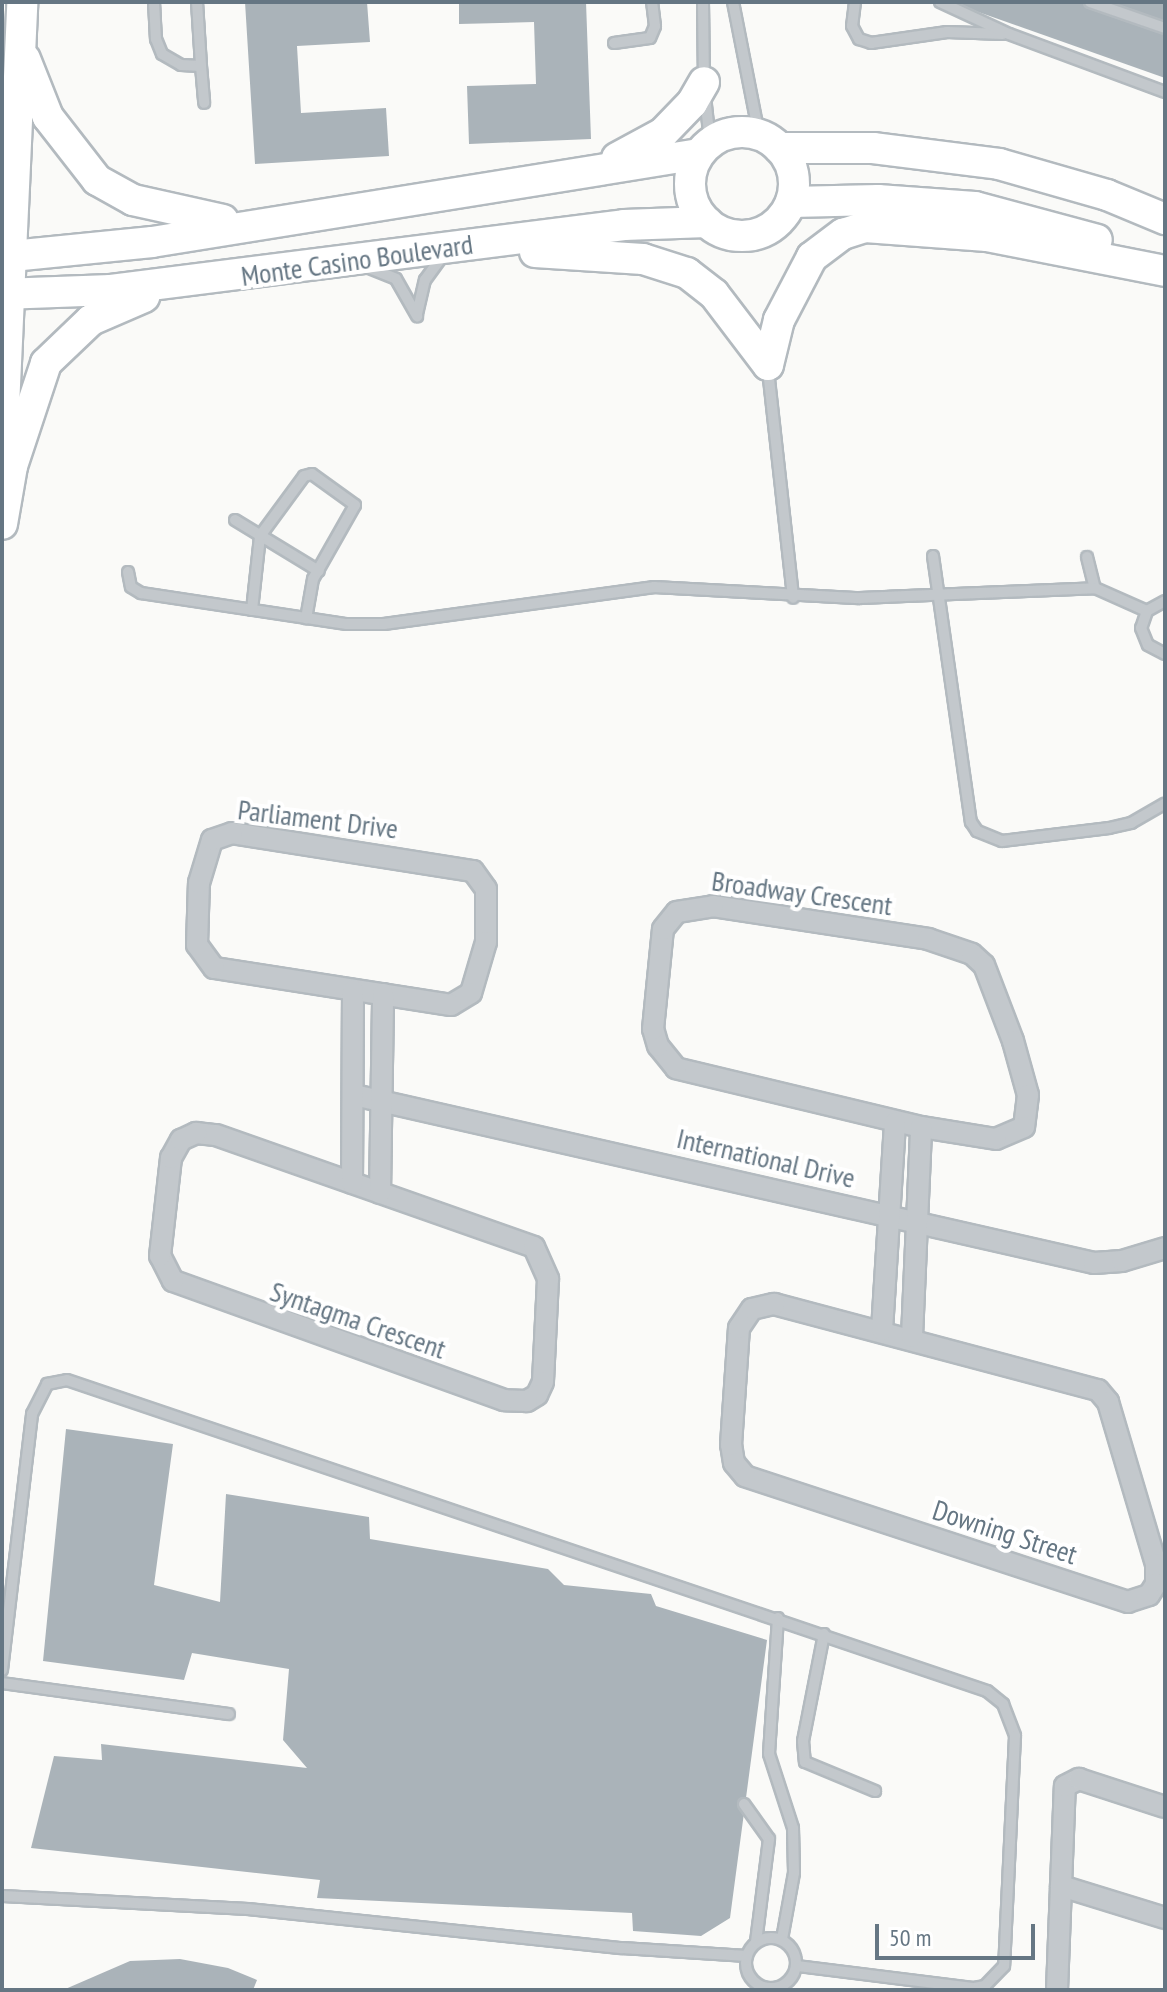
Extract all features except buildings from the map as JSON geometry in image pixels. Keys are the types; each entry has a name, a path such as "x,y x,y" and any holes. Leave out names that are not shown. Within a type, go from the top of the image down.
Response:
{"street":[{"path":"2,451 6,256 22,2"},
{"path":"20,42 48,117 97,180 133,200 169,212 249,224"},
{"path":"566,176 642,147 678,118 704,82"},
{"path":"769,141 794,178 791,202 783,216 756,234 739,236 707,222 689,183 705,148 733,132 769,141 873,148 999,164 1107,195 1165,219"},
{"name":"Monte Casino Boulevard","path":"6,256 152,242 249,224 566,176 705,148"},
{"path":"791,202 878,200 975,207 1096,239 1165,270"},
{"name":"Monte Casino Boulevard","path":"5,294 65,294 212,279 624,225 707,222"},
{"path":"768,365 779,320 812,257 843,234 865,227 987,236 1165,270"},
{"path":"453,247 643,259 687,273 714,294 768,365"},
{"path":"2,524 28,410 46,363 66,339 129,301 212,279"},
{"name":"Parliament Drive","path":"252,834 461,867 481,877 486,889 486,942 471,993 451,1005 383,994 223,971 203,957 197,945 199,883 212,840 252,834"},
{"name":"Broadway Crescent","path":"713,906 928,939 972,954 984,965 1013,1041 1028,1095 1029,1116 1014,1135 996,1139 921,1127 676,1068 658,1046 653,1029 657,953 668,919 691,907 713,906"},
{"path":"352,1183 353,990"},
{"path":"380,1193 383,994"},
{"name":"International Drive","path":"354,1095 916,1220 1094,1263 1122,1261 1165,1248"},
{"path":"882,1330 895,1122"},
{"path":"912,1337 921,1127"},
{"name":"Syntagma Crescent","path":"216,1135 380,1193 520,1241 541,1255 548,1279 543,1382 537,1395 519,1402 489,1395 192,1292 163,1268 171,1158 187,1136 216,1135"},
{"name":"Downing Street","path":"774,1304 912,1337 1098,1390 1108,1402 1156,1564 1156,1584 1149,1595 1128,1602 738,1470 731,1445 739,1328 752,1309 774,1304"},
{"path":"1057,1990 1069,1782 1093,1782 1165,1807"},
{"path":"1061,1886 1165,1918"}],"lane":[{"path":"154,2 162,54 181,65 201,66"},
{"path":"197,2 204,103"},
{"path":"614,43 650,38 655,26 652,2"},
{"path":"703,2 705,148"},
{"path":"733,2 769,141"},
{"path":"855,2 852,26 859,39 871,43 947,32 1009,34"},
{"path":"940,2 1009,34 1165,92"},
{"path":"1090,2 1165,28"},
{"path":"347,263 396,279 417,316 425,280 453,247"},
{"path":"768,365 793,598"},
{"path":"252,610 260,536 304,476 312,474 355,505 309,589 306,618"},
{"path":"235,520 319,571"},
{"path":"933,556 971,822 977,831 1002,841 1109,828 1131,823 1165,803"},
{"path":"1087,557 1095,588"},
{"path":"128,572 131,587 141,593 306,618 384,624 654,587 793,598 1095,588 1147,611"},
{"path":"1147,611 1165,601"},
{"path":"1147,611 1143,637 1165,654"},
{"path":"2,1670 32,1414 47,1384 67,1380 987,1691 1011,1718 1008,1955 995,1977 974,1988 797,1966"},
{"path":"778,1618 769,1754 793,1843 782,1939"},
{"path":"824,1634 803,1741 805,1762 875,1791"},
{"path":"2,1683 229,1714"},
{"path":"744,1804 769,1839 756,1942 747,1956 747,1973 754,1986 783,1988 797,1966 793,1950 782,1939"},
{"path":"2,1896 248,1909 622,1948 747,1956"},
{"path":"756,1942 782,1939"}]}
